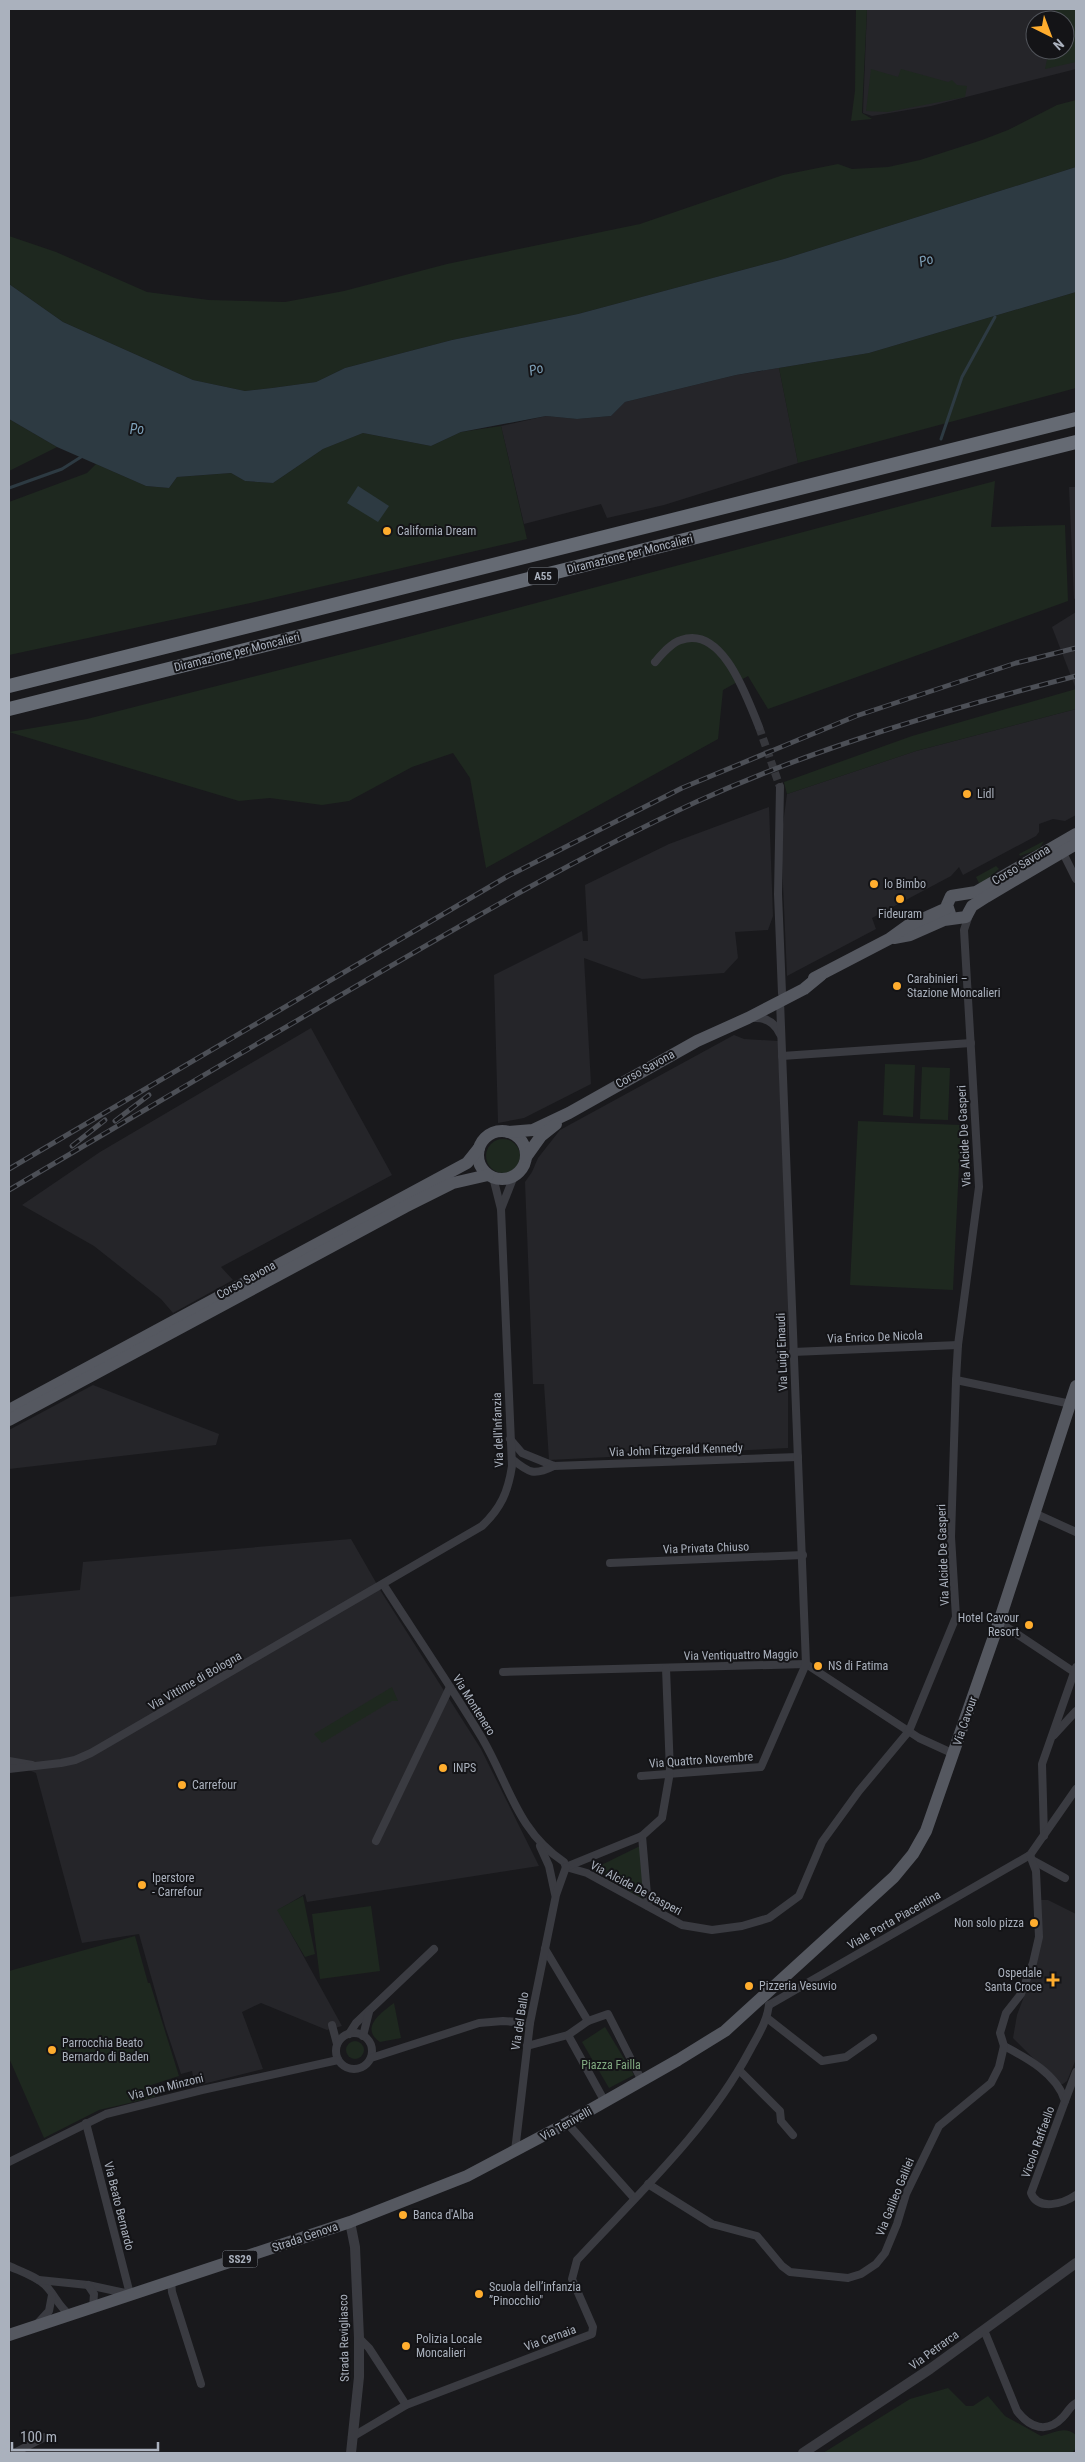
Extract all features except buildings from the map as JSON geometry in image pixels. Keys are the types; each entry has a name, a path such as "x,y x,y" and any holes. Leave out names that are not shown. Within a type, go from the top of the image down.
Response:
{"highway":[{"name":"Diramazione per Moncalieri","path":"9,686 1076,419"},
{"name":"Diramazione per Moncalieri","path":"9,709 1076,442"}],"main road":[{"name":"Corso Savona","path":"952,915 947,902 951,896 957,893 965,894 982,889 1076,834"},
{"name":"Corso Savona","path":"722,1028 748,1018 781,997 889,939 910,935 952,915 962,918 970,910 1076,844"},
{"path":"965,894 969,897 970,910"},
{"name":"Corso Savona","path":"508,1132 533,1130 569,1113 722,1028 746,1011 781,997"},
{"name":"Corso Savona","path":"526,1157 541,1136 569,1113"},
{"path":"500,1131 508,1132 522,1141 526,1157 524,1165 514,1176 500,1179 491,1176 479,1160 479,1148 488,1136 500,1131"},
{"name":"Corso Savona","path":"9,1410 467,1163 479,1148"},
{"name":"Corso Savona","path":"9,1420 453,1182 491,1176"},
{"name":"Via Cavour","path":"765,2001 904,1867 926,1831 999,1622 1076,1386"},
{"name":"Via Tenivelli","path":"352,2221 444,2187 515,2152 605,2102 725,2031 765,2001"},
{"name":"Strada Genova","path":"9,2335 352,2221"}],"street":[{"path":"654,662 680,640 690,638 706,641 719,649 729,663 759,727"},
{"name":"Via Luigi Einaudi","path":"780,788 778,894 781,1038 806,1664"},
{"path":"1062,852 1076,879"},
{"name":"Via Alcide De Gasperi","path":"564,1871 587,1873 682,1925 712,1930 742,1926 769,1918 799,1896 822,1842 859,1791 909,1731 956,1617 951,1537 956,1380 958,1345 979,1187 964,930 970,910"},
{"path":"952,915 964,930"},
{"path":"748,1018 758,1017 772,1022 781,1038"},
{"path":"782,1056 971,1043"},
{"name":"Via dell'Infanzia","path":"383,1584 482,1526 492,1517 506,1495 512,1459 501,1209 491,1176"},
{"name":"Via dell'Infanzia","path":"501,1209 514,1176"},
{"name":"Via Enrico De Nicola","path":"793,1352 958,1345"},
{"path":"956,1380 1071,1404"},
{"name":"Via John Fitzgerald Kennedy","path":"510,1440 522,1452 554,1466 798,1457"},
{"name":"Via John Fitzgerald Kennedy","path":"512,1459 535,1473 542,1473 554,1466"},
{"path":"1034,1513 1076,1532"},
{"name":"Via Privata Chiuso","path":"610,1563 803,1556"},
{"name":"Via Montenero","path":"383,1584 483,1740 520,1817 538,1842 557,1860 564,1862 564,1871"},
{"name":"Via Vittime di Bologna","path":"9,1769 75,1760 91,1753 383,1584"},
{"path":"999,1622 1075,1669 1042,1764 1044,1836"},
{"name":"Via Ventiquattro Maggio","path":"503,1672 806,1664 909,1731 940,1749 954,1754"},
{"name":"Via Quattro Novembre","path":"641,1776 670,1772 761,1767 806,1664"},
{"path":"557,1860 550,1870 558,1877 564,1871 642,1836 662,1818 670,1772 666,1668"},
{"path":"376,1841 450,1687"},
{"path":"1052,1737 1076,1711"},
{"path":"9,1761 34,1766"},
{"path":"1065,1878 1032,1858 1044,1836 1076,1789"},
{"path":"642,1836 648,1906"},
{"name":"Via Montenero","path":"538,1842 550,1870 556,1895"},
{"name":"Viale Porta Piacentina","path":"765,2001 1032,1858"},
{"name":"Via Galileo Galilei","path":"648,2184 712,2224 757,2236 782,2266 790,2272 848,2278 861,2274 876,2264 885,2253 897,2224 906,2194 939,2126 991,2083 999,2067 1004,2046 1000,2033 1006,2013 1021,1994 1033,1963 1038,1937 1036,1871 1032,1858"},
{"name":"Via del Ballo","path":"515,2152 530,2024 556,1895 564,1871"},
{"path":"337,2044 356,2023 434,1949"},
{"path":"544,1950 588,2021"},
{"name":"Via Cernaia","path":"352,2437 406,2405 592,2334 593,2327 572,2279 572,2272 577,2260 648,2184 716,2106 740,2070 767,2018 765,2001"},
{"path":"363,2036 369,2012"},
{"path":"527,2046 568,2035 588,2021 608,2014 642,2080"},
{"path":"767,2018 822,2061 846,2057 873,2038"},
{"path":"391,2051 371,2045 363,2036 348,2034 332,2024 337,2044 338,2060 346,2068 352,2069 363,2067 371,2058 480,2023 503,2021 530,2024"},
{"path":"568,2035 605,2102"},
{"path":"371,2045 371,2058"},
{"name":"Vicolo Raffaello","path":"1004,2046 1030,2060 1048,2075 1062,2091 1065,2101 1031,2193 1033,2199 1040,2204 1054,2204 1076,2195"},
{"name":"Via Don Minzoni","path":"9,2162 106,2114 184,2094 338,2060"},
{"path":"740,2070 780,2110 781,2121 793,2135"},
{"path":"1065,2101 1076,2072"},
{"name":"Via Beato Bernardo","path":"86,2123 130,2294"},
{"path":"567,2123 634,2198"},
{"name":"Strada Revigliasco","path":"351,2453 359,2377 355,2247 352,2221"},
{"name":"Via Petrarca","path":"803,2453 930,2369 1076,2263"},
{"path":"9,2266 39,2280 88,2285 130,2294"},
{"path":"39,2280 52,2293 59,2306 70,2314"},
{"path":"171,2281 172,2292 202,2384"},
{"path":"88,2285 94,2294 93,2307"},
{"path":"34,2326 49,2311 52,2293"},
{"path":"984,2330 1017,2412 1023,2419 1040,2428 1050,2427 1063,2418 1076,2402"},
{"path":"359,2338 369,2348 406,2405"},
{"path":"14,2453 45,2437"}],"shaded area":[{"path":"867,9 1076,9 1076,69 931,106 872,116 863,113"},
{"path":"779,368 798,463 664,505 607,518 601,504 524,524 501,426 546,416 577,419 611,416 625,402 736,375"},
{"path":"1069,487 1076,487 1076,598 1074,599"},
{"path":"1076,612 1076,689 1052,627"},
{"path":"1076,709 1076,815 1065,821 1053,819 1039,824 1039,832 1036,836 963,875 959,867 951,876 872,918 876,929 787,976 781,839 787,794 916,751"},
{"path":"769,807 773,916 768,930 735,932 738,958 724,973 642,979 584,958 591,1084 524,1118 498,1123 494,975 582,931 583,941 588,941 585,885 669,844"},
{"path":"311,1028 392,1175 221,1267 233,1280 173,1313 161,1299 94,1246 22,1205 100,1152"},
{"path":"734,1035 744,1039 778,1041 788,1290 788,1448 549,1460 544,1384 533,1384 525,1182 538,1158 560,1130"},
{"path":"93,1385 219,1434 216,1445 9,1469 9,1430"},
{"path":"351,1539 382,1593 481,1749 539,1866 307,1902 305,1894 278,1910 342,2026 327,2030 261,2003 242,2012 263,2069 195,2086 192,2071 181,2074 165,2026 139,1934 82,1943 36,1773 9,1762 9,1597 80,1590 83,1562"},
{"name":"Ospedale Santa Croce","path":"1040,1900 1048,1900 1076,1914 1076,2059 1067,2081 1063,2084 1059,2084 1013,2038 1017,2015 1037,1962"}],"green space":[{"path":"856,9 867,9 862,113 872,119 851,121 855,91"},
{"path":"1076,9 1076,62 1045,69 1047,60 1075,60 1075,10 1056,10"},
{"path":"871,69 898,77 901,69 948,82 952,80 957,85 967,86 965,97 888,112 866,111"},
{"path":"1076,100 1076,167 784,259 578,314 452,340 345,368 316,382 245,391 193,380 63,322 9,284 9,236 56,252 147,292 209,300 285,302 344,291 447,264 640,224 783,175 838,164 852,169 888,167 920,160 1008,130 1057,105"},
{"path":"1076,292 1076,388 798,463 779,368 869,353"},
{"path":"9,419 57,447 9,471"},
{"path":"501,426 527,539 255,602 9,655 9,502 87,473 96,464 146,486 169,488 177,477 231,473 245,481 273,483 323,449 363,433 431,446 461,432"},
{"path":"995,481 991,527 1065,525 1068,601 768,709 748,676 723,690 718,739 486,868 470,778 453,753 412,767 349,801 322,805 270,798 239,801 9,732 87,719 378,645"},
{"path":"1076,689 1076,709 916,751 787,794 784,782 912,736"},
{"path":"1044,841 1039,849 1020,856 1019,854"},
{"path":"996,866 999,869 980,885 976,877"},
{"path":"885,1064 915,1065 913,1117 883,1115"},
{"path":"922,1067 950,1068 948,1120 920,1119"},
{"path":"858,1121 961,1125 953,1290 850,1285"},
{"path":"503,1139 510,1140 515,1144 519,1149 519,1163 515,1168 510,1172 503,1173 496,1172 491,1168 487,1163 486,1156 487,1149 491,1144 496,1140"},
{"path":"392,1687 398,1701 392,1701 322,1743 314,1734"},
{"path":"640,1846 645,1901 593,1869"},
{"path":"303,1896 315,1954 305,1957 277,1910"},
{"path":"371,1906 380,1971 320,1979 312,1914"},
{"path":"135,1936 148,1983 150,1983 179,2076 151,2085 155,2097 99,2110 44,2138 9,2058 9,1971"},
{"path":"394,2003 401,2038 380,2042 374,2037 372,2026 379,2016"},
{"name":"Piazza Failla","path":"605,2027 634,2075 609,2088 582,2042"},
{"path":"351,2041 359,2041 364,2046 362,2057 351,2059 346,2054 346,2046"},
{"path":"948,2388 966,2406 973,2406 988,2396 1005,2416 1041,2436 1063,2430 1072,2432 1076,2435 1076,2448 1072,2453 823,2453 910,2399"}],"water":[{"name":"Po","path":"1076,167 1076,292 869,353 736,375 625,402 611,416 577,419 546,416 461,432 431,446 363,433 323,449 273,483 245,481 231,473 177,477 169,488 146,486 57,447 9,419 9,284 63,322 193,380 245,391 316,382 345,368 452,340 578,314 784,259"},
{"path":"358,486 389,506 378,522 347,503"}],"waterway":[{"path":"941,439 962,377 995,317"},
{"path":"9,488 62,469 81,457"}],"tunnel":[{"path":"759,727 780,787"}],"railway":[{"path":"9,1169 508,876 682,788 856,716 1016,663 1076,648"},
{"path":"9,1190 446,934 570,865 653,822 742,782 836,747 931,716 1076,676"},
{"path":"115,1121 149,1095"},
{"path":"72,1146 105,1120"}],"place":[{"name":"California Dream","path":"387,531"},
{"name":"Lidl","path":"967,794"},
{"name":"Io Bimbo","path":"874,884"},
{"name":"Fideuram","path":"900,899"},
{"name":"Carabinieri – Stazione Moncalieri","path":"897,986"},
{"name":"Hotel Cavour Resort","path":"1029,1625"},
{"name":"NS di Fatima","path":"818,1666"},
{"name":"INPS","path":"443,1768"},
{"name":"Carrefour","path":"182,1785"},
{"name":"Iperstore - Carrefour","path":"142,1885"},
{"name":"Non solo pizza","path":"1034,1923"},
{"name":"Ospedale Santa Croce","path":"1053,1980"},
{"name":"Pizzeria Vesuvio","path":"749,1986"},
{"name":"Parrocchia Beato Bernardo di Baden","path":"52,2050"},
{"name":"Banca d'Alba","path":"403,2215"},
{"name":"Scuola dell’infanzia ”Pinocchio\"","path":"479,2294"},
{"name":"Polizia Locale Moncalieri","path":"406,2346"}]}
